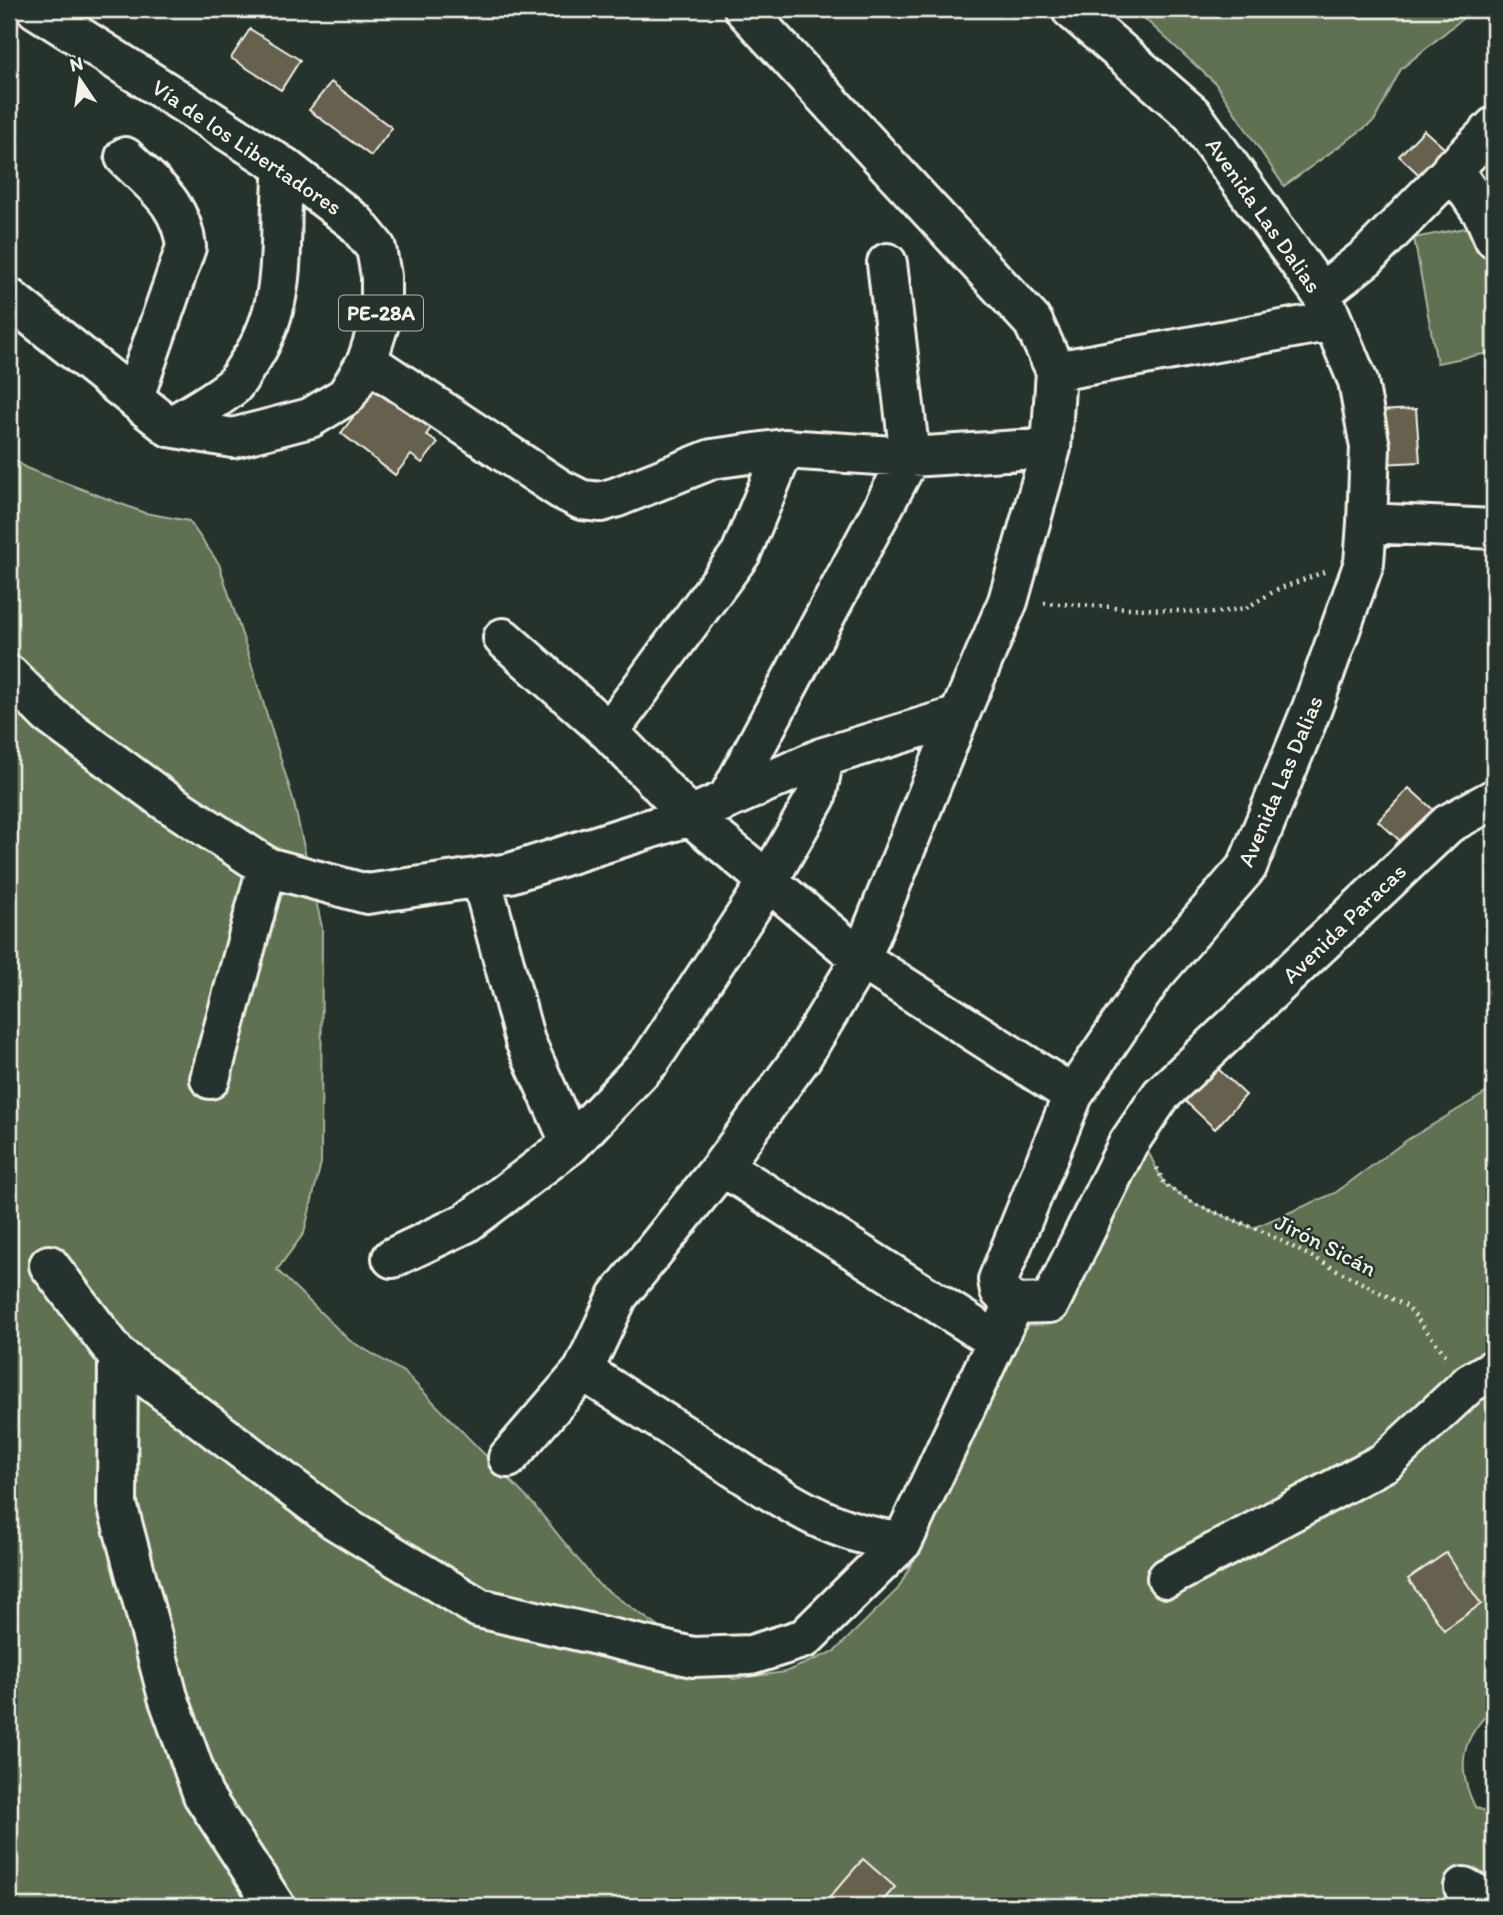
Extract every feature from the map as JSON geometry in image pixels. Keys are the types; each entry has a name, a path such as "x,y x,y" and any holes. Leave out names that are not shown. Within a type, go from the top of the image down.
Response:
{"main road":[{"name":"Vía de los Libertadores","path":"9,298 170,427 233,438 310,418 346,396 367,361 381,318 381,276 376,248 355,222 284,167 36,9"},
{"path":"508,1458 583,1371 618,1296 722,1166 802,1057 861,959 1008,601 1051,448 1056,371 1033,322 744,9"},
{"name":"Avenida Las Dalias","path":"1014,1304 1000,1291 998,1280 1073,1096 1154,975 1247,867 1312,708 1364,563 1367,523 1370,447 1357,381 1327,307 1192,114 1071,9"},
{"path":"1056,371 1327,307 1367,257 1451,168 1494,127"},
{"path":"125,157 172,203 183,222 186,247 134,397"},
{"path":"170,427 234,385 258,349 275,309 282,266 280,206 284,167"},
{"path":"1451,168 1484,215 1494,238"},
{"path":"728,798 910,457 887,263"},
{"path":"367,361 498,450 582,500 601,502 617,497 712,459 784,449 910,457 1051,448"},
{"path":"609,732 741,553 784,449"},
{"path":"1367,523 1494,529"},
{"path":"503,638 609,732 690,816 861,959 1073,1096"},
{"path":"9,675 49,715 163,799 267,867 367,894 510,873 690,816 824,757 960,716"},
{"path":"392,1258 466,1223 571,1144 651,1060 768,883 816,797 824,757"},
{"name":"Avenida Paracas","path":"1138,1130 1161,1095 1448,824 1494,799"},
{"path":"210,1079 267,867"},
{"path":"481,877 526,1041 571,1144"},
{"path":"49,1265 118,1356 335,1520 479,1608 693,1657 751,1656 805,1638 903,1541 995,1339 1014,1304 1050,1303 1138,1130"},
{"path":"722,1166 995,1339"},
{"path":"118,1356 117,1504 168,1697 202,1795 275,1906"},
{"path":"583,1371 804,1512 848,1530 882,1539 903,1541"},
{"path":"1167,1578 1385,1462 1482,1376"}],"path":[{"path":"1008,601 1214,613 1246,608 1278,589 1327,571 1364,563"},
{"name":"Jirón Sicán","path":"1138,1130 1165,1185 1197,1205 1264,1232 1408,1307 1482,1376"}],"green space":[{"path":"1134,9 1474,9 1401,69 1374,121 1284,186 1215,83"},
{"path":"1486,224 1494,271 1494,352 1437,363 1414,238"},
{"path":"9,455 26,468 145,513 189,521 219,564 293,799 322,927 321,1163 304,1233 277,1270 349,1340 405,1373 533,1504 598,1584 733,1679 785,1672 835,1651 898,1589 922,1544 980,1365 1050,1303 1137,1130 1165,1185 1197,1205 1253,1228 1335,1193 1407,1140 1494,1088 1494,1708 1468,1742 1464,1766 1465,1779 1475,1807 1494,1815 1494,1906 9,1906"}],"building":[{"path":"250,29 300,60 281,90 231,58"},
{"path":"331,82 392,128 371,156 309,110"},
{"path":"1424,130 1453,156 1428,183 1399,156"},
{"path":"380,382 434,424 426,435 438,443 422,463 411,455 395,475 341,433"},
{"path":"1416,409 1420,462 1380,464 1377,411"},
{"path":"1409,788 1438,814 1407,847 1378,821"},
{"path":"1215,1066 1246,1095 1215,1129 1184,1100"},
{"path":"1446,1553 1481,1604 1444,1630 1408,1579"},
{"path":"863,1859 895,1887 878,1906 822,1906"}]}
